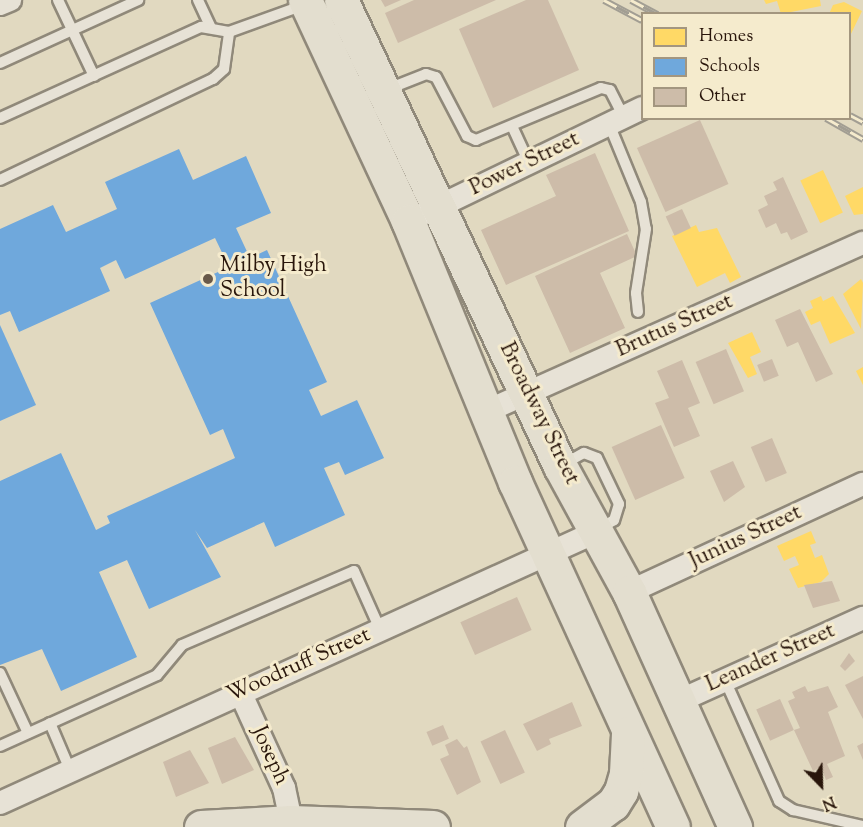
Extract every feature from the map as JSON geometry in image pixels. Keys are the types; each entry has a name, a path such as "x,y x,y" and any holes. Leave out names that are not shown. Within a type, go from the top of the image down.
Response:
{"main road":[{"name":"Broadway Street","path":"340,0 440,206 560,466 598,531 628,592 735,827"},
{"name":"Broadway Street","path":"306,2 408,221 546,553 673,827"},
{"path":"582,827 613,804 621,791 626,773 628,728"},
{"path":"201,827 291,822 433,827"}],"street":[{"path":"0,4 10,0"},
{"name":"Power Street","path":"408,221 625,116"},
{"name":"Brutus Street","path":"487,411 863,243"},
{"name":"Junius Street","path":"628,592 863,483"},
{"name":"Woodruff Street","path":"0,803 598,531"},
{"name":"Leander Street","path":"679,701 863,618"},
{"name":"Joseph","path":"240,692 284,788 291,822"}],"lane":[{"path":"58,0 94,76"},
{"path":"0,63 138,0"},
{"path":"198,0 211,28"},
{"path":"0,118 201,27 229,32 306,2"},
{"path":"0,180 213,79 224,69 229,32"},
{"path":"385,91 430,75 441,82 467,136 482,139 601,88 610,90 625,116 646,229 636,293 638,312"},
{"path":"512,126 529,163"},
{"path":"0,746 157,675 182,645 354,571 380,629"},
{"path":"0,673 28,733"},
{"path":"725,681 779,801 793,810 862,826"},
{"path":"50,723 70,770"}],"building: Homes":[{"path":"764,0 820,0 821,6 780,12 777,1 766,4"},
{"path":"844,2 862,11 851,34 851,12 830,12 833,5"},
{"path":"823,170 843,213 820,223 800,181"},
{"path":"863,187 863,214 854,215 845,196"},
{"path":"696,225 699,232 717,228 741,277 730,283 725,273 697,287 672,236"},
{"path":"861,279 863,283 861,329 843,294"},
{"path":"821,296 823,301 833,296 855,333 830,344 820,321 811,325 805,312 813,308 810,301"},
{"path":"752,332 761,352 750,357 757,374 748,378 728,343"},
{"path":"863,367 863,385 856,371"},
{"path":"811,531 816,543 810,545 815,558 822,555 829,574 821,582 798,588 789,569 799,565 795,556 784,561 777,546"}],"building: Schools":[{"path":"179,149 193,180 246,156 271,213 236,228 250,258 267,250 327,382 309,390 321,416 357,400 384,458 345,475 339,462 324,468 345,515 275,547 264,522 207,548 195,530 221,577 149,609 127,560 99,572 137,657 61,691 42,649 0,665 0,481 61,453 96,530 110,523 107,516 235,458 223,429 210,435 150,303 229,267 215,238 125,279 116,260 100,268 110,291 19,332 10,311 0,315 0,229 53,205 66,232 117,209 105,182"},
{"path":"0,325 36,405 0,421"}],"building: Other":[{"path":"381,0 401,0 385,7"},
{"path":"414,0 496,0 398,43 385,13"},
{"path":"526,0 548,0 579,70 493,108 459,29"},
{"path":"700,120 728,184 665,212 637,148"},
{"path":"595,153 629,231 506,285 481,230 556,196 546,175"},
{"path":"783,177 808,232 791,240 787,232 781,234 776,223 766,228 758,210 768,205 764,196 777,190 773,182"},
{"path":"682,209 691,228 675,236 666,217"},
{"path":"627,234 637,256 600,273 625,328 570,353 535,276"},
{"path":"800,309 833,374 816,382 798,342 787,347 775,320"},
{"path":"726,349 744,391 714,404 696,362"},
{"path":"772,359 779,376 764,382 757,365"},
{"path":"682,360 700,403 688,408 700,436 674,447 655,403 669,398 657,371"},
{"path":"661,425 685,478 635,500 612,447"},
{"path":"772,438 787,473 766,482 751,447"},
{"path":"733,461 745,487 724,502 710,471"},
{"path":"832,581 840,601 813,608 804,585"},
{"path":"517,597 532,630 475,655 460,622"},
{"path":"849,653 855,661 845,671 840,666"},
{"path":"863,676 863,719 845,685"},
{"path":"805,686 808,692 828,686 838,707 828,712 845,756 827,764 833,777 826,780 821,767 813,771 794,730 800,728 788,701 795,698 792,692"},
{"path":"780,699 794,730 770,741 756,710"},
{"path":"572,702 582,726 549,739 551,744 537,751 523,724"},
{"path":"443,725 449,739 432,746 426,732"},
{"path":"505,730 525,773 500,784 481,741"},
{"path":"235,737 254,770 222,784 208,748"},
{"path":"457,739 464,748 467,746 481,782 457,795 440,759 449,755 445,745"},
{"path":"863,743 863,760 857,746"},
{"path":"190,750 209,783 176,797 163,762"}],"railway":[{"path":"604,0 641,19"},
{"path":"631,0 653,12"},
{"path":"851,116 863,122"},
{"path":"830,120 863,139"}],"place":[{"name":"Milby High School","path":"208,279"}]}
